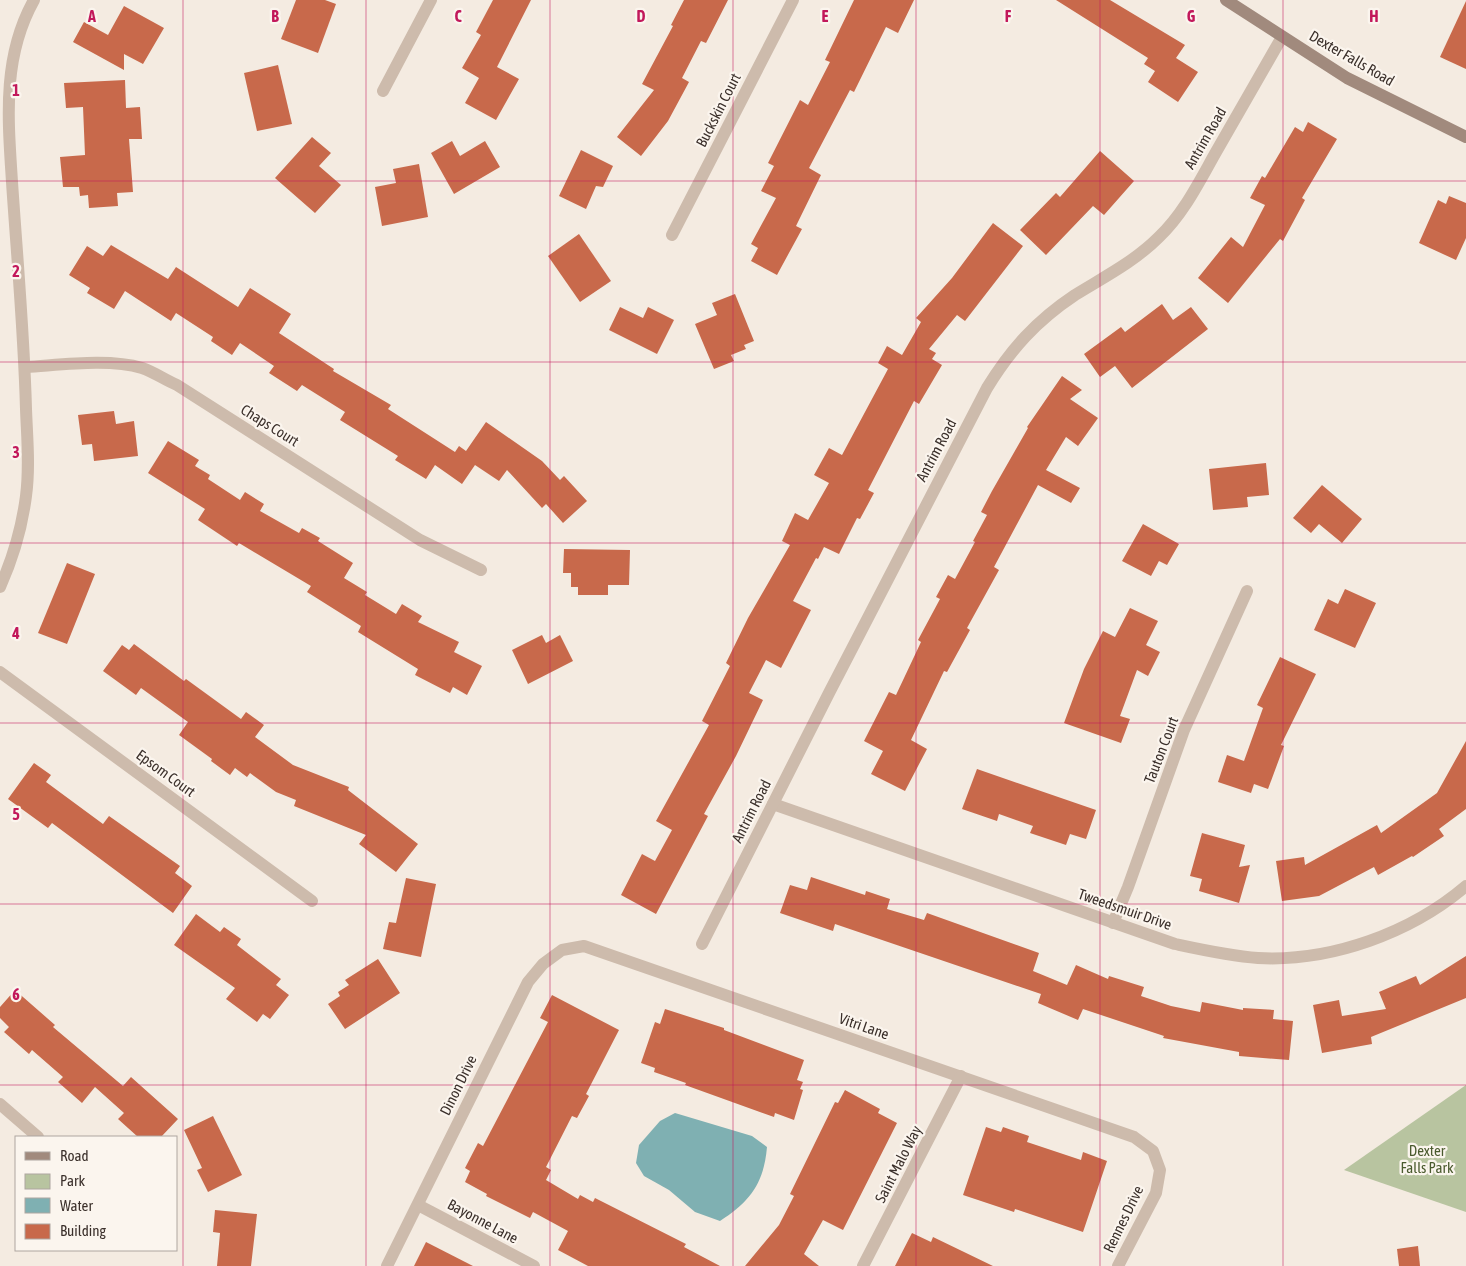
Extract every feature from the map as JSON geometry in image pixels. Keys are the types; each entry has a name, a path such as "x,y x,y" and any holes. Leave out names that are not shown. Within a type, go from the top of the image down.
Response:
{"street":[{"path":"0,587 9,566 21,525 27,495 26,367 5,157 12,55 34,0"},
{"path":"383,91 431,0"},
{"name":"Buckskin Court","path":"672,235 793,0"},
{"name":"Dexter Falls Road","path":"1226,0 1347,78 1466,137"},
{"name":"Antrim Road","path":"702,944 931,496 987,388 1003,362 1026,335 1050,313 1075,295 1138,257 1160,237 1183,210 1282,37"},
{"name":"Chaps Court","path":"26,367 123,364 143,368 177,385 420,540 481,570"},
{"name":"Tauton Court","path":"1113,923 1128,887 1184,730 1247,591"},
{"name":"Epsom Court","path":"0,672 312,900"},
{"name":"Tweedsmuir Drive","path":"773,804 1175,944 1228,955 1288,958 1334,951 1366,943 1423,917 1466,886"},
{"name":"Vitri Lane","path":"584,946 1134,1137"},
{"name":"Dinon Drive","path":"387,1266 528,982 543,964 562,950 584,946"},
{"name":"Saint Malo Way","path":"864,1266 961,1076"},
{"path":"0,1104 37,1136"},
{"name":"Rennes Drive","path":"1118,1266 1156,1193 1160,1170 1153,1151 1134,1137"},
{"name":"Bayonne Lane","path":"418,1205 534,1266"}],"green space":[{"name":"Dexter Falls Park","path":"1466,1085 1466,1212 1344,1170"}],"water":[{"path":"675,1113 752,1136 767,1147 763,1171 754,1190 740,1206 720,1221 695,1212 669,1190 644,1176 636,1163 639,1145 660,1121"}],"building":[{"path":"296,0 325,0 336,4 318,53 281,39"},
{"path":"493,0 531,0 497,67 519,79 496,120 465,103 479,78 462,68 481,35 476,32"},
{"path":"684,0 728,0 706,43 701,41 682,78 689,82 668,121 641,156 617,137 654,90 642,84 673,26 671,25"},
{"path":"854,0 914,0 898,33 886,27 854,92 850,90 809,168 821,175 796,226 802,229 777,275 751,261 758,248 751,244 776,198 761,191 774,166 768,163 800,100 808,105 830,62 825,60"},
{"path":"1056,0 1110,0 1185,45 1176,58 1198,72 1178,102 1148,82 1155,71 1144,64 1148,58"},
{"path":"1466,1 1466,69 1440,57"},
{"path":"124,6 164,28 143,64 124,54 124,70 73,42 84,22 108,35"},
{"path":"278,65 292,124 257,131 244,73"},
{"path":"125,80 126,108 140,107 142,139 129,139 133,192 117,193 118,206 89,208 88,195 80,196 79,187 63,187 60,157 85,155 83,107 66,108 64,83"},
{"path":"1308,122 1337,139 1302,198 1305,200 1283,241 1280,239 1228,303 1198,278 1231,237 1243,247 1265,205 1250,198 1262,176 1265,178 1295,127 1303,132"},
{"path":"312,137 331,153 319,166 341,185 315,213 275,178"},
{"path":"452,141 460,156 485,141 500,167 454,194 431,153"},
{"path":"581,150 613,166 603,187 596,186 586,209 559,196"},
{"path":"1100,151 1134,181 1104,215 1093,206 1046,255 1020,230 1056,193 1060,197"},
{"path":"419,164 428,217 382,226 375,187 396,183 393,169"},
{"path":"1449,196 1466,203 1466,238 1456,260 1419,243 1438,200 1446,204"},
{"path":"993,223 1023,246 965,321 957,315 929,349 936,353 932,359 942,365 919,404 914,401 868,490 874,493 860,519 857,518 839,554 824,547 793,601 811,610 781,668 766,660 749,693 763,700 736,756 704,814 708,816 656,914 621,895 642,854 655,861 672,830 656,821 709,725 702,721 730,666 726,663 748,618 790,545 782,541 795,513 808,520 829,483 814,475 829,448 842,455 888,369 878,363 887,346 902,355 921,322 916,318 952,278"},
{"path":"579,234 611,281 580,302 548,256"},
{"path":"111,245 168,279 176,267 238,307 250,288 291,314 279,333 334,369 333,371 391,405 388,409 455,452 459,446 466,451 486,422 542,461 560,480 564,476 587,501 563,523 546,504 542,508 507,470 499,481 475,465 462,484 435,465 426,479 395,460 398,456 340,420 345,412 302,385 297,391 269,373 274,366 240,343 232,355 211,341 213,337 176,313 171,321 125,291 114,309 87,293 90,288 69,275 87,246 103,256"},
{"path":"735,294 754,341 744,345 746,349 731,355 734,361 714,369 695,324 717,315 712,303"},
{"path":"1162,304 1173,320 1191,307 1208,329 1132,388 1115,366 1100,377 1084,354 1121,327 1125,332"},
{"path":"620,307 643,318 648,307 674,320 657,354 609,330"},
{"path":"1062,376 1082,390 1070,399 1098,418 1078,446 1066,437 1046,470 1080,488 1071,503 1038,485 994,567 999,570 967,628 970,630 947,672 944,671 911,740 927,749 905,791 871,774 883,751 864,741 889,692 896,695 921,642 918,640 940,599 936,597 948,575 955,579 975,542 973,541 987,515 981,512 992,491 1027,427"},
{"path":"114,411 116,424 134,421 138,456 94,461 92,444 82,445 78,415"},
{"path":"168,441 199,460 195,466 210,475 208,479 240,500 245,492 264,504 260,511 299,533 302,528 320,538 318,541 353,563 344,578 367,592 365,595 396,614 402,604 422,616 418,622 459,642 454,652 482,666 467,695 453,687 450,693 415,675 418,669 358,632 361,626 307,592 311,586 239,543 237,546 198,520 205,509 148,473"},
{"path":"1266,463 1269,495 1247,497 1248,507 1213,510 1209,469"},
{"path":"1322,485 1362,519 1342,543 1319,524 1311,533 1293,518"},
{"path":"1143,524 1179,544 1167,565 1159,561 1151,576 1122,561"},
{"path":"564,549 630,550 629,585 608,585 608,595 578,595 578,587 571,587 571,573 563,573"},
{"path":"67,563 95,574 67,644 38,633"},
{"path":"1345,589 1376,603 1355,648 1314,630 1328,599 1338,604"},
{"path":"1130,608 1158,621 1146,645 1160,652 1148,676 1137,670 1120,716 1130,719 1121,743 1064,723 1084,669 1103,631 1115,637"},
{"path":"542,635 546,643 560,635 573,661 528,684 512,650"},
{"path":"134,644 184,681 186,679 241,719 246,712 264,725 255,737 293,765 349,787 348,790 418,844 396,872 359,844 366,835 294,806 296,800 276,792 250,773 247,777 235,768 230,775 179,735 188,722 141,688 136,695 103,671 122,645 129,650"},
{"path":"1280,657 1316,674 1281,745 1284,746 1268,789 1254,784 1251,793 1218,782 1227,755 1244,761 1263,708 1257,705"},
{"path":"1466,741 1466,809 1439,829 1444,836 1413,857 1378,875 1374,867 1319,896 1282,901 1276,861 1304,857 1305,865 1377,825 1381,833 1437,793"},
{"path":"34,763 51,775 46,782 103,824 109,816 180,866 175,873 192,886 173,913 52,823 48,828 8,799"},
{"path":"977,769 1096,810 1086,839 1070,834 1066,845 1030,833 1033,826 999,814 997,821 962,809"},
{"path":"1202,833 1245,845 1239,867 1250,865 1239,903 1199,891 1202,879 1190,876"},
{"path":"811,877 865,895 866,891 890,899 887,909 924,920 927,913 1039,953 1033,971 1067,985 1076,965 1108,979 1109,976 1144,987 1141,996 1171,1006 1200,1012 1202,1002 1243,1010 1243,1008 1274,1010 1273,1019 1293,1021 1289,1060 1239,1056 1239,1052 1163,1038 1164,1036 1083,1009 1078,1020 1038,1003 1041,994 835,924 833,931 780,913 790,885 807,890"},
{"path":"406,878 436,884 421,957 383,949 389,922 396,923"},
{"path":"196,914 220,932 224,927 241,939 237,945 281,979 276,985 289,995 270,1019 263,1014 257,1022 226,999 235,988 174,945"},
{"path":"1466,956 1466,998 1371,1037 1372,1044 1322,1053 1313,1005 1339,1000 1342,1016 1386,1009 1379,992 1416,976 1420,985"},
{"path":"378,959 400,993 345,1029 328,1004 340,996 338,992 349,985 345,980"},
{"path":"15,990 55,1025 53,1027 123,1086 131,1077 178,1119 162,1136 137,1136 118,1119 124,1113 95,1087 82,1103 58,1082 63,1077 32,1050 29,1054 4,1032 9,1027 0,1018 0,1007"},
{"path":"552,995 619,1030 586,1094 589,1096 577,1118 572,1116 546,1167 551,1170 546,1180 578,1199 580,1195 593,1202 595,1198 686,1244 684,1247 720,1266 588,1266 558,1250 568,1231 533,1212 530,1218 486,1196 487,1194 465,1182 470,1171 465,1168 478,1143 483,1146 548,1022 540,1018"},
{"path":"665,1009 724,1028 724,1030 804,1060 797,1080 803,1082 800,1089 803,1090 794,1120 775,1113 774,1117 685,1085 686,1083 654,1072 655,1068 641,1063 655,1022 660,1024"},
{"path":"845,1090 880,1109 878,1113 897,1123 843,1230 823,1220 804,1254 819,1266 745,1266 779,1225 794,1196 790,1194 835,1102 838,1103"},
{"path":"213,1116 242,1175 208,1192 197,1170 202,1168 184,1130"},
{"path":"986,1127 1001,1132 1003,1127 1029,1136 1027,1142 1081,1160 1083,1152 1107,1161 1083,1232 1015,1209 1014,1212 963,1195"},
{"path":"215,1210 257,1214 251,1266 217,1266 220,1233 213,1232"},
{"path":"912,1233 931,1242 933,1237 993,1266 895,1266"},
{"path":"426,1242 473,1266 414,1266"},
{"path":"1418,1246 1420,1266 1399,1266 1397,1249"}]}
